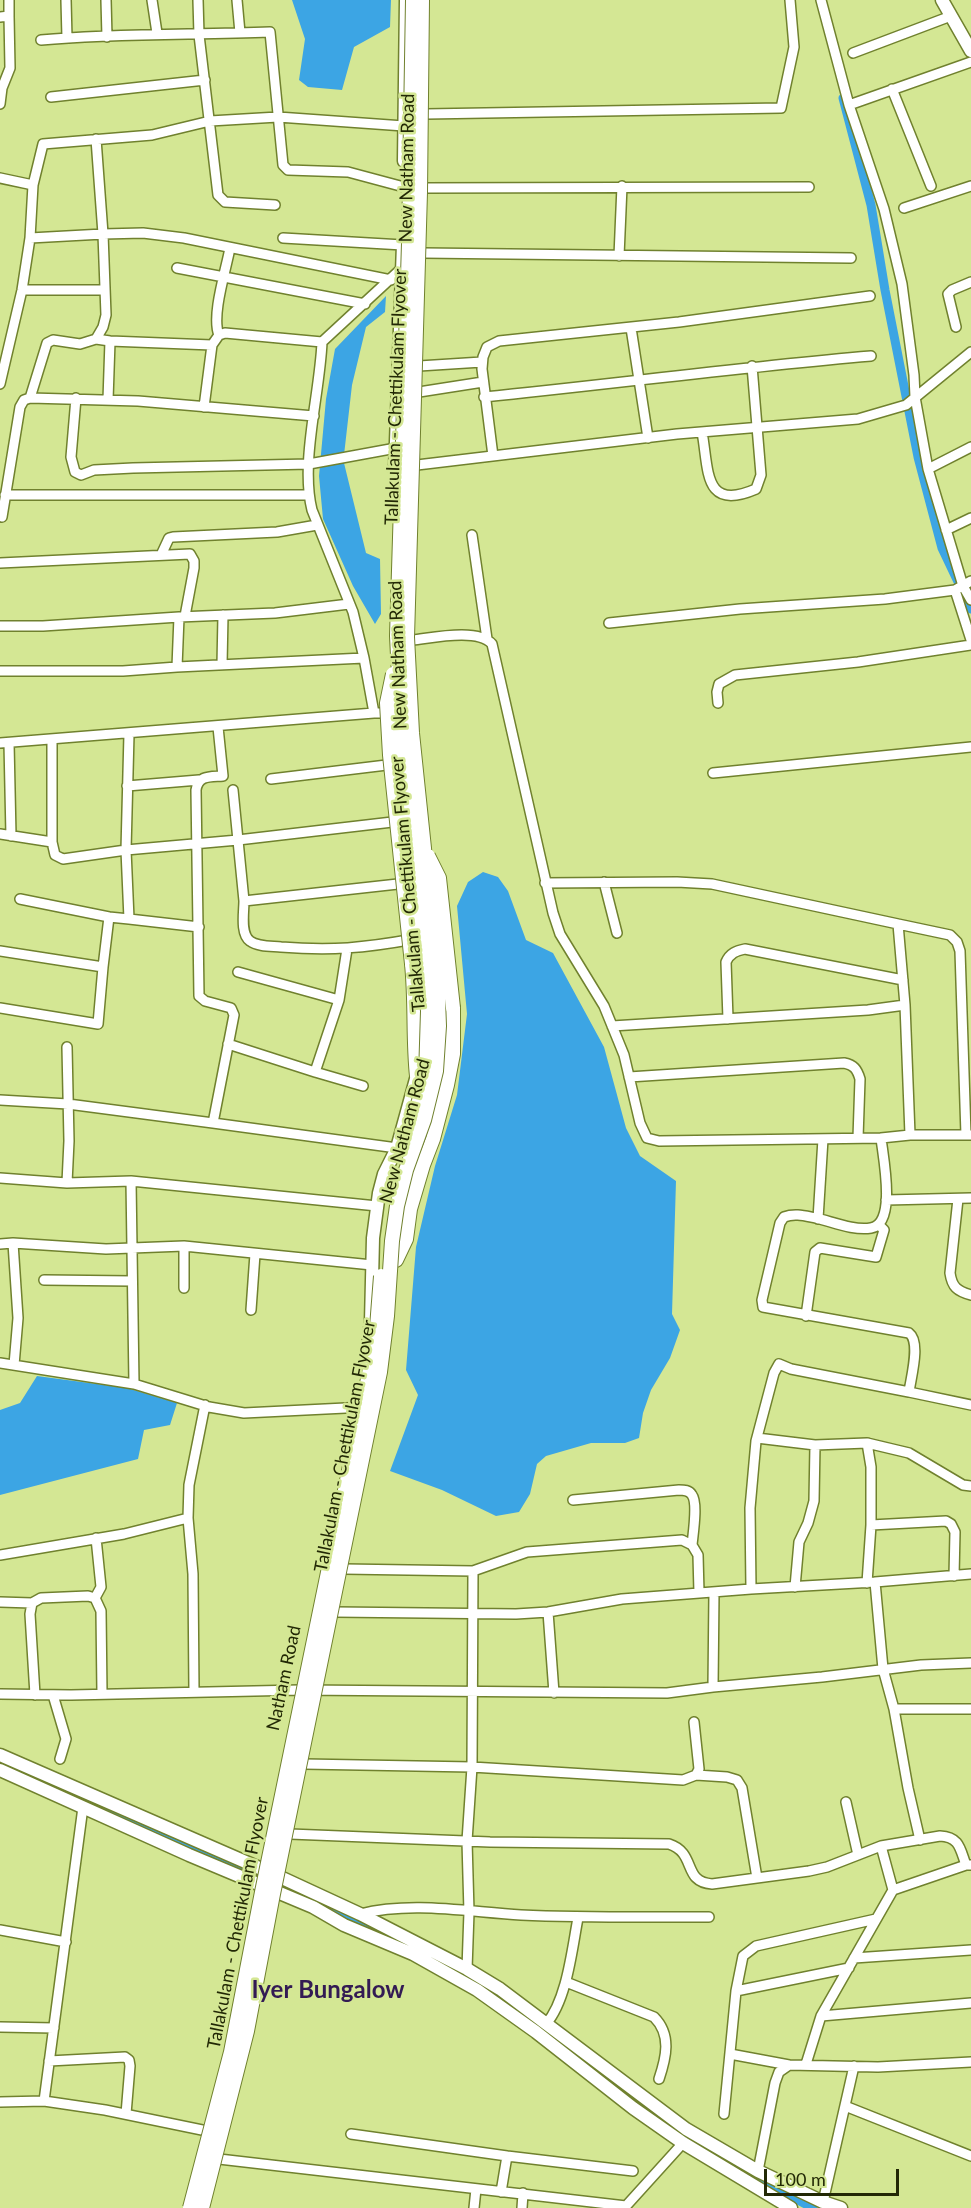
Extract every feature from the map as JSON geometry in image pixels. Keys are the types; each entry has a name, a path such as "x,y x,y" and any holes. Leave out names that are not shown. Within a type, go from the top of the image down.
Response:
{"highway":[{"name":"Tallakulam - Chettikulam Flyover","path":"188,2208 231,2052 268,1861 376,1340 389,1207 426,1076 428,1011 404,775 398,653 413,0"},
{"name":"Tallakulam - Chettikulam Flyover","path":"204,2208 248,2031 273,1894 380,1372 397,1206 406,1170 424,1120 436,1071 439,1026 437,973 412,733 407,637 420,192 422,0"},
{"path":"398,653 387,703 387,713 416,999 414,1050 417,1076"},
{"path":"396,1260 406,1239 410,1209 434,1138 453,1054 453,1008 439,878 424,848"}],"main road":[{"name":"New Natham Road","path":"395,1151 419,1068 420,997 395,764 393,713 392,641 404,187 406,0"},
{"name":"New Natham Road","path":"384,1372 403,1210 440,1079 445,1045 444,975 427,831 412,640 425,188 427,0"},
{"path":"942,0 971,51"},
{"name":"Natham Road","path":"188,2208 227,2052 262,1869 358,1407 368,1349 377,1206 384,1174 395,1151"},
{"name":"Natham Road","path":"204,2208 245,2057 384,1372"},
{"path":"0,1755 280,1877 360,1914 467,1969 500,1989 686,2129 758,2171 823,2202 841,2208"},
{"path":"0,1770 313,1907 344,1925 413,1954 477,1989 683,2144 791,2208"}],"street":[{"path":"0,105 2,88 10,68 4,16 9,0"},
{"path":"66,0 67,38"},
{"path":"106,0 107,37"},
{"path":"152,0 158,33"},
{"path":"198,0 199,34 218,195 225,202 275,205"},
{"path":"237,0 240,33"},
{"path":"426,114 781,108 794,47 790,0"},
{"path":"821,0 849,105 884,209 902,284 914,375 912,400 928,470 961,586 971,640"},
{"path":"854,53 951,16"},
{"path":"41,40 158,33 270,32 283,165 288,170 348,172 404,187"},
{"path":"849,105 971,62"},
{"path":"51,97 205,80"},
{"path":"892,89 931,186"},
{"path":"0,384 12,341 22,290 30,238 33,186 43,144 152,135 210,121 278,117 404,126"},
{"path":"96,139 106,315 103,327 96,339"},
{"path":"0,178 33,186"},
{"path":"619,256 622,186"},
{"path":"425,188 622,186 809,188"},
{"path":"904,208 971,186"},
{"path":"30,238 143,233 184,238 391,280"},
{"path":"284,238 402,245"},
{"path":"219,335 216,328 216,314 230,248"},
{"path":"423,253 851,258"},
{"path":"177,268 365,304"},
{"path":"374,713 358,627 317,525 308,495 309,464 321,374 322,342 401,269"},
{"path":"956,327 948,294 971,282"},
{"path":"22,290 105,291"},
{"path":"494,456 484,397 482,362 487,347 499,341 631,328 870,296"},
{"path":"631,328 648,438"},
{"path":"219,335 237,334 322,342"},
{"path":"204,407 212,345 219,335"},
{"path":"30,398 49,341 80,344 96,339 212,345"},
{"path":"108,400 110,341"},
{"path":"417,465 702,432 858,420 912,400 971,352"},
{"path":"484,397 638,381 752,366 871,356"},
{"path":"419,366 482,362"},
{"path":"702,432 711,485 717,493 734,496 756,489 761,475 752,366"},
{"path":"419,392 483,382"},
{"path":"2,517 20,407 24,400 30,398 108,400 314,416"},
{"path":"76,398 71,457 75,472 81,475 94,470 133,468 309,464 396,448"},
{"path":"928,470 971,447"},
{"path":"5,495 308,495"},
{"path":"946,530 971,518"},
{"path":"162,554 169,538 173,537 277,532 317,525"},
{"path":"472,535 487,639"},
{"path":"0,563 190,554 194,561 182,616 177,668"},
{"path":"961,586 971,600"},
{"path":"609,623 740,609 885,599 961,586"},
{"path":"0,626 43,626 182,616 275,614 349,604"},
{"path":"222,665 223,615"},
{"path":"412,640 463,635 479,636 492,644 544,883 560,934 604,1006 624,1055 643,1133 652,1140 969,1135 960,951 957,942 950,935 712,884 544,883"},
{"path":"718,703 719,684 735,675 858,662 971,645"},
{"path":"0,671 123,670 364,658"},
{"path":"10,836 4,743 393,713"},
{"path":"128,786 223,776 218,727"},
{"path":"129,734 126,850 129,919"},
{"path":"52,740 52,842 55,855 63,859 126,850 238,840 401,821"},
{"path":"713,773 971,747"},
{"path":"271,779 395,764"},
{"path":"199,780 196,790 199,996 205,1001 231,1008 234,1015 213,1123"},
{"path":"233,790 245,936 251,942 317,950 347,950 414,939"},
{"path":"0,835 52,842"},
{"path":"604,882 617,933"},
{"path":"244,902 407,883"},
{"path":"20,899 109,916 199,927"},
{"path":"0,1008 98,1024 109,916"},
{"path":"898,924 905,1005 910,1135"},
{"path":"728,1019 726,962 733,952 745,949 903,980"},
{"path":"315,1072 339,1000 347,950"},
{"path":"0,951 104,967"},
{"path":"238,972 339,1000"},
{"path":"612,1026 868,1010 905,1005"},
{"path":"228,1044 363,1086"},
{"path":"67,1047 67,1183"},
{"path":"630,1077 851,1064 860,1079 858,1138"},
{"path":"0,1100 68,1104 213,1123 395,1151"},
{"path":"818,1219 823,1138"},
{"path":"881,1138 886,1214 879,1225 862,1228 799,1214 784,1217 780,1223 762,1300 763,1307 909,1333 915,1341 909,1392"},
{"path":"0,1178 67,1183 131,1180 377,1206"},
{"path":"131,1180 134,1384"},
{"path":"886,1200 971,1198"},
{"path":"958,1199 950,1273 955,1289 971,1295"},
{"path":"806,1316 815,1252 820,1248 876,1257 884,1230 879,1225"},
{"path":"14,1243 18,1318 14,1365"},
{"path":"0,1244 106,1250 184,1246 372,1265"},
{"path":"184,1246 184,1288"},
{"path":"251,1310 255,1254"},
{"path":"44,1280 132,1281"},
{"path":"0,1363 134,1384 205,1405 244,1413 377,1406"},
{"path":"751,1589 750,1508 757,1438 774,1374 779,1365 971,1405"},
{"path":"194,1692 193,1574 188,1518 191,1476 205,1405"},
{"path":"757,1438 814,1445 867,1443 909,1453 963,1485 971,1486"},
{"path":"867,1443 872,1467 871,1582 883,1669 894,1709 920,1840"},
{"path":"795,1587 799,1542 808,1523 814,1501 814,1445"},
{"path":"573,1500 687,1490 694,1502 692,1545"},
{"path":"0,1555 147,1529 188,1518"},
{"path":"871,1525 946,1521 951,1524 956,1532 954,1575"},
{"path":"95,1598 101,1587 96,1538"},
{"path":"344,1569 473,1571 527,1552 682,1540 692,1545 698,1555 699,1593"},
{"path":"467,1969 469,1912 467,1841 472,1767 473,1571"},
{"path":"335,1612 473,1615 548,1611 622,1599 971,1574"},
{"path":"712,1688 714,1592"},
{"path":"0,1602 32,1603 41,1598 88,1596 95,1598 101,1611 102,1694"},
{"path":"32,1603 30,1614 35,1695"},
{"path":"548,1611 554,1693"},
{"path":"0,1694 300,1690 667,1693 921,1665 971,1663"},
{"path":"53,1695 66,1738 60,1759"},
{"path":"894,1709 971,1709"},
{"path":"694,1722 699,1761 696,1775"},
{"path":"304,1764 472,1767 683,1780 696,1775 728,1777 737,1780 742,1788 757,1878"},
{"path":"846,1802 858,1856"},
{"path":"44,2101 83,1807"},
{"path":"290,1834 467,1841 669,1844 683,1851 694,1877 702,1883 712,1884 809,1871 858,1856 880,1846 951,1837 957,1841 968,1865 893,1890 821,2016 806,2064"},
{"path":"880,1846 893,1890"},
{"path":"360,1914 392,1908 425,1908 578,1918 709,1917"},
{"path":"546,2024 551,2019 566,1982 578,1918"},
{"path":"724,2114 736,1991 743,1956 756,1946 876,1919"},
{"path":"0,1930 66,1942"},
{"path":"854,1958 971,1950"},
{"path":"736,1991 849,1968"},
{"path":"566,1982 654,2017 661,2024 665,2034 666,2050 659,2079"},
{"path":"821,2016 971,2003"},
{"path":"0,2027 54,2028"},
{"path":"730,2054 789,2065 878,2067 971,2062"},
{"path":"49,2061 125,2057 129,2060 130,2066 126,2114"},
{"path":"758,2171 775,2083 779,2072 789,2065"},
{"path":"823,2202 854,2066"},
{"path":"0,2102 44,2101 126,2114 207,2131"},
{"path":"845,2106 971,2156"},
{"path":"351,2134 633,2171"},
{"path":"219,2159 628,2207 683,2144"},
{"path":"501,2192 507,2156"},
{"path":"474,2208 476,2189"},
{"path":"522,2208 523,2193"}],"water":[{"path":"292,0 391,0 390,27 354,47 342,90 308,87 299,80 305,39"},
{"path":"386,296 385,312 366,327 352,385 344,455 366,553 380,559 381,614 375,624 353,586 323,519 319,476 326,399 335,349"},
{"path":"483,872 498,877 508,891 526,940 553,953 604,1047 626,1128 640,1156 676,1181 672,1314 680,1330 670,1358 651,1390 643,1413 639,1438 625,1443 591,1443 546,1456 537,1464 530,1494 519,1512 496,1516 442,1490 390,1471 418,1395 406,1370 416,1247 435,1166 457,1095 467,1014 457,906 468,882"},
{"path":"37,1376 127,1388 177,1403 170,1425 144,1430 138,1459 0,1495 0,1410 20,1403"}],"waterway":[{"path":"843,98 871,205 885,290 918,457 942,548 971,609"},
{"path":"109,1809 186,1845 248,1870 254,1875"},
{"path":"291,1890 396,1939"},
{"path":"546,2030 673,2130 710,2153"},
{"path":"725,2161 813,2208"}],"district":[{"name":"Iyer Bungalow","path":"328,1990"}]}
